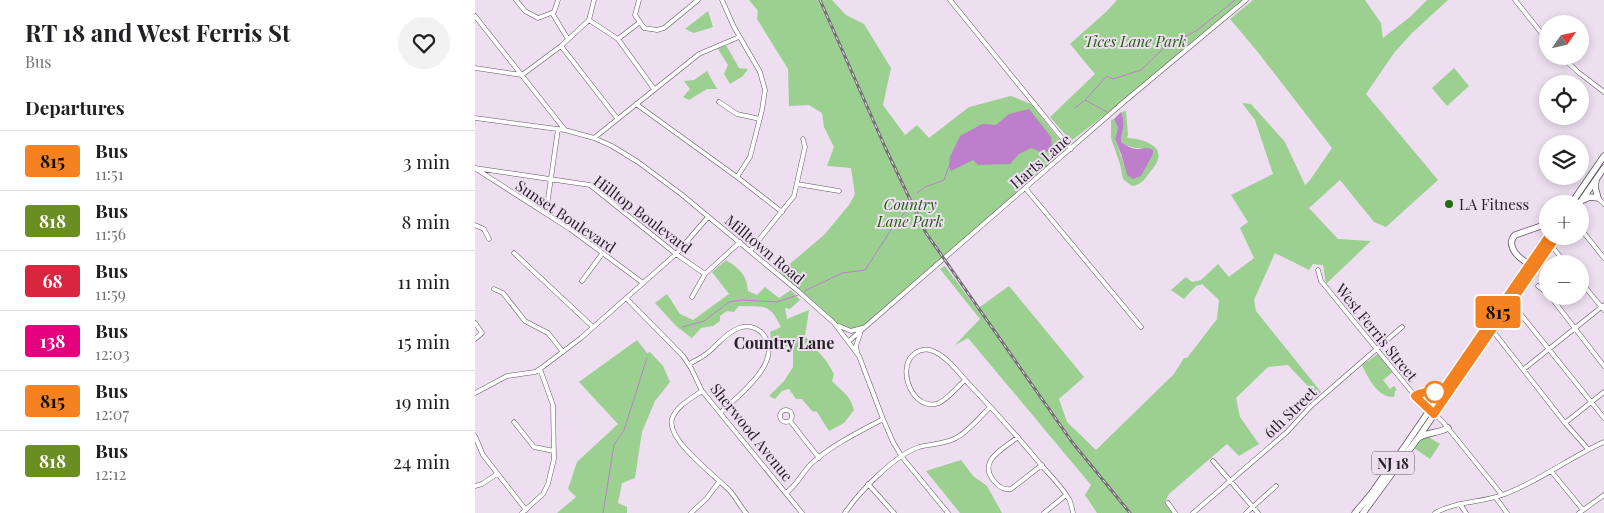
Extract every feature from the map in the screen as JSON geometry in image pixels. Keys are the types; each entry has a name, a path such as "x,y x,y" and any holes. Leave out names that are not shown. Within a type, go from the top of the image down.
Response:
{"highway":[{"path":"1577,195 1604,156"},
{"path":"1586,195 1604,168"},
{"path":"1589,198 1598,198 1595,187 1596,180"},
{"path":"1533,266 1512,248 1512,238 1515,235 1539,227"},
{"name":"NJ 18","path":"1355,513 1492,330 1511,302 1544,245"},
{"name":"NJ 18","path":"1363,513 1418,438 1445,387 1533,266 1551,245"},
{"path":"1415,396 1421,392 1436,392 1445,387"},
{"path":"1418,438 1448,428"}],"street":[{"path":"516,0 525,11 538,18 552,13 556,8 558,0"},
{"path":"475,68 522,75 561,46 589,20 594,0"},
{"path":"639,0 635,15 644,28 657,30 664,28 698,0"},
{"path":"721,0 763,79 765,90 750,157 737,177"},
{"path":"950,0 1071,149"},
{"name":"Harts Lane","path":"849,341 1150,80 1246,0"},
{"path":"1515,0 1539,30"},
{"path":"552,13 568,38"},
{"path":"475,16 565,130"},
{"path":"589,20 618,39 654,89"},
{"path":"618,39 640,22"},
{"path":"594,138 699,54 739,37"},
{"path":"561,46 617,118"},
{"path":"1570,65 1604,92"},
{"path":"719,102 737,114 760,119"},
{"path":"636,104 782,212"},
{"name":"Milltown Road","path":"475,118 565,130 594,138 612,146 638,162 740,242 834,324 849,341 859,356 883,419 902,457 948,513"},
{"path":"546,213 558,129"},
{"path":"750,251 794,196 805,147 803,139"},
{"name":"Hilltop Boulevard","path":"475,168 590,185 676,254 705,274"},
{"name":"Sunset Boulevard","path":"475,168 546,213 643,283"},
{"path":"492,179 495,170"},
{"path":"797,184 839,191"},
{"path":"1026,189 1141,327"},
{"path":"1598,198 1604,204"},
{"path":"475,393 507,376 535,372 563,352 676,254 708,217"},
{"path":"475,225 484,230 489,239"},
{"path":"1589,239 1604,258"},
{"path":"692,297 705,274 740,242"},
{"path":"1551,245 1559,255"},
{"path":"514,253 593,327"},
{"path":"582,282 602,254"},
{"name":"West Ferris Street","path":"1318,270 1321,281 1415,396 1448,428 1502,495"},
{"path":"494,290 503,293 525,321 548,333 563,352"},
{"path":"1524,369 1603,307 1589,291"},
{"name":"Sherwood Avenue","path":"626,298 683,356 702,391 802,513"},
{"path":"1511,302 1590,403 1604,418"},
{"path":"1557,305 1604,366"},
{"path":"475,323 482,333 475,339"},
{"path":"834,324 851,332 869,325"},
{"path":"689,364 707,354 730,332 739,328 749,326 762,333 768,348 769,357 766,364 747,388 720,413"},
{"name":"6th Street","path":"1193,513 1287,432 1311,406 1402,327"},
{"path":"1492,330 1565,423 1588,449"},
{"path":"859,356 856,346 861,332"},
{"path":"965,380 944,400 934,404 925,403 917,399 912,391 906,372 907,363 920,350 934,351 942,356 965,380 1018,437 1066,494 1073,513"},
{"path":"475,436 480,450 524,511 543,494 548,484 554,451 553,405 540,369"},
{"path":"702,391 678,408 672,418 671,427 675,436 730,492 746,513"},
{"path":"1565,423 1604,392"},
{"path":"845,513 868,484 902,457 919,448 954,440 990,407"},
{"path":"786,493 794,488 803,473 819,458 883,419"},
{"path":"790,421 819,458"},
{"path":"514,422 534,447 554,451"},
{"path":"1018,437 990,461 988,468 991,478 1001,488 1011,489 1042,466"},
{"path":"1435,513 1446,507 1496,498 1604,442"},
{"path":"1213,461 1258,513"},
{"path":"1551,471 1581,512 1604,495"},
{"path":"475,486 482,484 497,474"},
{"path":"691,513 707,498 719,482"},
{"path":"868,484 894,513"},
{"path":"1246,513 1276,486"},
{"path":"1044,513 1066,494"},
{"path":"1496,498 1507,513"},
{"path":"1167,503 1175,513"},
{"path":"1460,504 1466,513"}],"green space":[{"name":"Country Lane Park","path":"749,0 832,0 846,15 864,24 891,68 883,105 905,135 917,125 929,138 969,107 1011,96 1031,104 1067,149 869,325 859,330 843,329 778,274 824,235 849,205 855,194 851,168 827,166 834,147 824,127 822,113 809,105 789,106 788,69 757,19 758,11"},
{"name":"Tices Lane Park","path":"1117,0 1246,0 1176,60 1071,141 1050,117 1095,74 1070,44"},
{"path":"1253,0 1365,0 1381,23 1383,38 1410,17 1427,0 1448,0 1412,33 1394,53 1366,94 1438,180 1386,227 1374,222 1340,180 1309,208 1338,239 1371,241 1326,284 1323,265 1313,264 1309,270 1275,253 1254,300 1256,311 1321,392 1317,396 1288,365 1268,367 1236,398 1240,417 1259,444 1239,456 1227,444 1169,494 1165,502 1173,513 1097,513 1085,495 1091,485 968,338 955,345 980,319 940,269 945,266 977,309 1009,286 1084,377 1059,399 1067,422 1096,450 1174,374 1184,358 1187,358 1217,319 1219,300 1202,284 1196,286 1184,299 1171,290 1186,277 1192,282 1201,280 1218,264 1229,277 1254,258 1240,228 1248,222 1231,195 1273,174 1255,120 1242,103 1251,104 1285,142 1305,185 1332,148 1230,19"},
{"path":"708,11 713,27 694,33 685,29"},
{"path":"726,45 739,68 748,69 743,76 730,84 724,74 728,65 718,49"},
{"path":"1454,68 1469,86 1447,106 1432,88"},
{"path":"707,71 717,89 707,89 689,100 683,97 690,89 684,81 694,80"},
{"path":"1126,111 1127,138 1149,143 1157,149 1159,154 1157,163 1146,177 1140,183 1132,186 1123,179 1111,138 1111,120 1114,119 1118,128 1115,139 1126,171 1144,148 1132,147 1121,142 1124,124 1121,112"},
{"path":"726,260 742,273 748,291 757,295 765,287 779,298 791,290 800,300 790,309 785,308 787,319 809,310 805,336 827,362 834,374 832,381 848,397 854,410 844,423 829,431 817,412 812,411 802,399 796,399 789,389 782,391 775,399 769,396 784,381 793,367 793,347 772,345 770,332 781,327 773,313 765,307 739,306 734,312 727,311 720,316 720,321 713,326 701,328 692,338 676,326 655,303 667,294 680,314 693,320 729,294 712,272"},
{"path":"637,340 647,353 650,352 663,366 670,382 655,401 642,432 635,478 622,483 618,503 627,507 627,513 557,513 576,497 568,489 577,462 618,424 579,382"},
{"path":"1378,354 1393,372 1383,380 1390,389 1394,386 1397,390 1394,397 1378,391 1362,365"},
{"path":"1437,394 1429,405 1418,396 1420,395"},
{"path":"1432,435 1430,438 1440,444 1430,459 1414,448 1422,437"},
{"path":"961,460 973,476 987,486 1002,513 960,513 926,471"}],"shaded area":[{"path":"1029,109 1051,137 1052,150 1043,153 1031,148 1019,154 1010,164 978,165 973,160 951,171 949,166 950,157 960,136 982,124 996,125 1009,114"},
{"path":"1121,112 1124,125 1121,142 1137,149 1147,148 1153,150 1153,154 1141,176 1133,179 1127,175 1115,139 1118,128 1114,119"}],"waterway":[{"path":"1107,112 1085,100 1107,76 1113,79 1141,70 1167,45 1196,31 1235,0"},
{"path":"1075,108 1084,101"},
{"path":"917,193 925,187 944,180 949,166"},
{"path":"805,291 842,273 865,270 906,211"},
{"path":"682,327 704,321 729,302 742,300 777,302 798,295"},
{"path":"603,513 614,445 624,430 647,358"}],"railway":[{"path":"820,0 885,147 926,233 1072,442 1130,513"}],"bus line":[{"name":"815","path":"1543,245 1445,387 1436,392 1421,392 1415,396 1425,408 1434,414 1551,245"}],"place":[{"name":"LA Fitness","path":"1449,204"}],"district":[{"name":"Country Lane","path":"784,342"}]}
